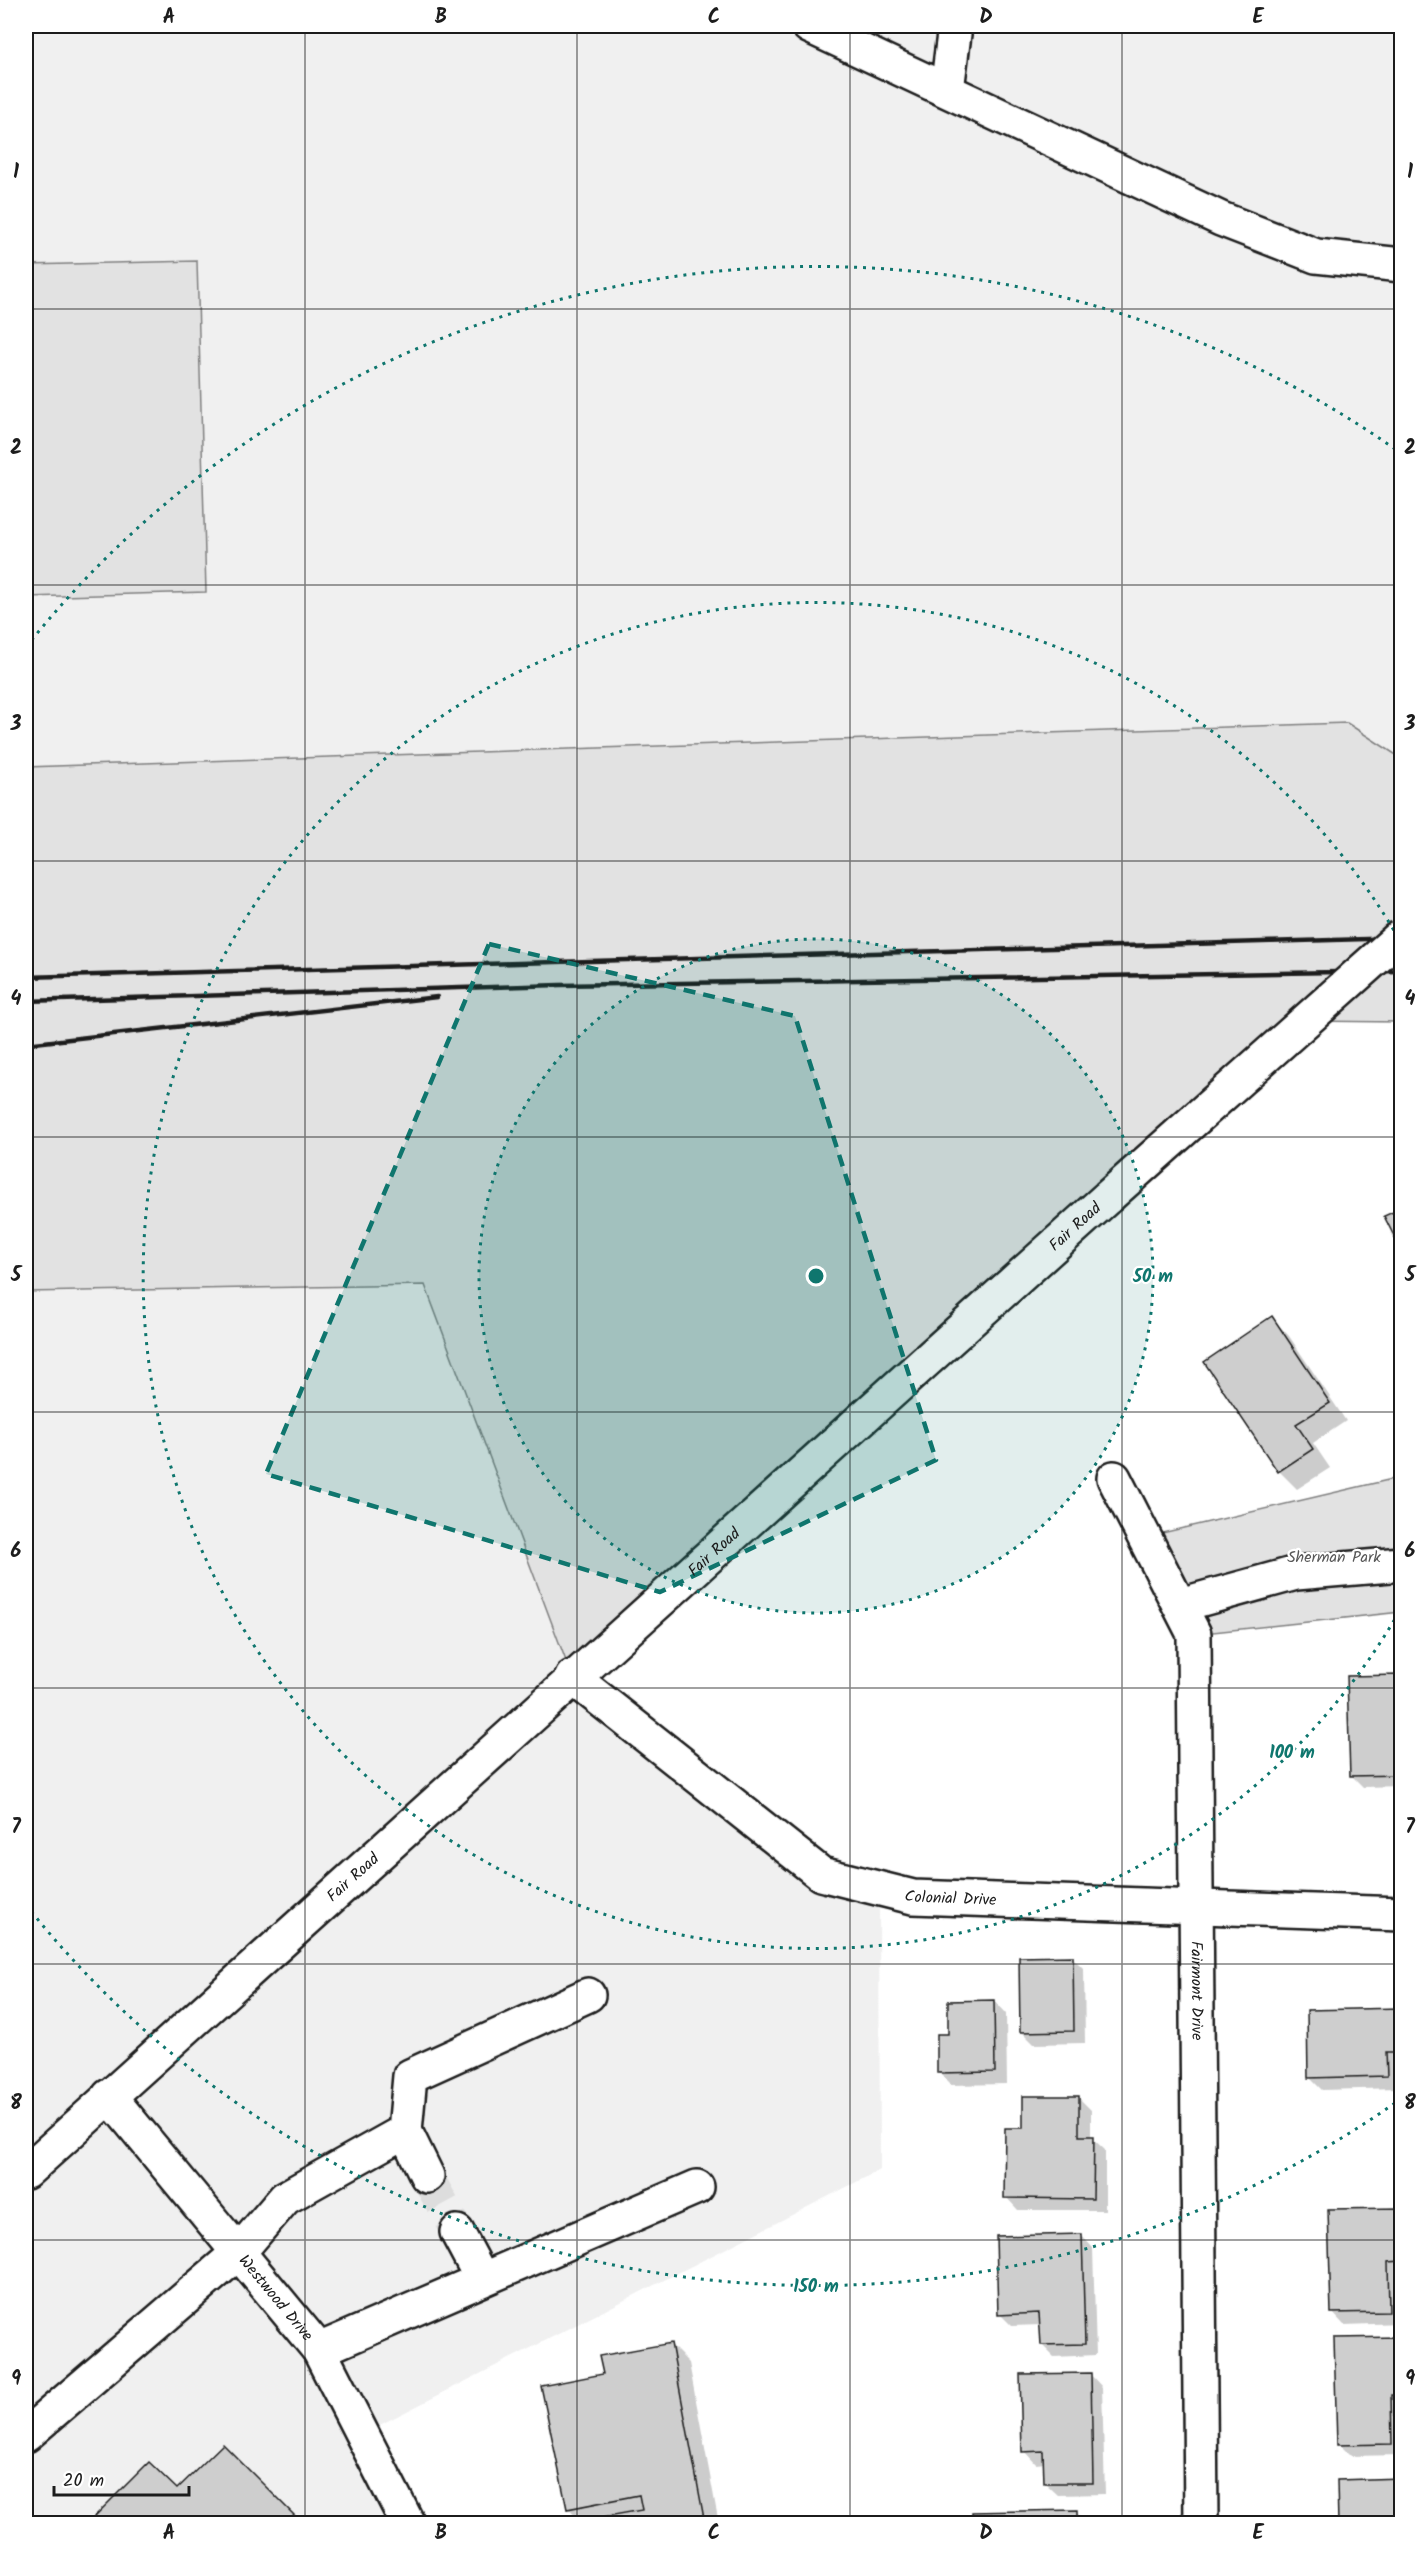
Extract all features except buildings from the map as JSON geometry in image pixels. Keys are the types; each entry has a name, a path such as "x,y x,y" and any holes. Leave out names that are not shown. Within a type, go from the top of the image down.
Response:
{"street":[{"path":"809,26 1221,219 1316,255 1401,265"},
{"path":"947,90 955,26"},
{"name":"Fair Road","path":"26,2172 572,1677 1401,935"},
{"name":"Fairmont Drive","path":"1114,1478 1194,1634 1201,2523"},
{"path":"1180,1605 1296,1573 1401,1564"},
{"name":"Colonial Drive","path":"572,1677 821,1874 913,1897 1401,1914"},
{"path":"427,2176 405,2131 410,2076 588,1995"},
{"name":"Westwood Drive","path":"109,2096 319,2350 408,2523"},
{"path":"26,2435 121,2356 238,2253 285,2198 405,2131"},
{"path":"319,2350 697,2187"},
{"path":"457,2232 482,2279"}],"highlighted area":[{"path":"489,944 795,1016 936,1460 660,1592 266,1474"}],"shaded area":[{"path":"26,26 1401,26 1401,758 1347,723 26,767"},
{"path":"425,1285 572,1677 821,1874 879,1889 880,2170 362,2434 408,2523 26,2523 26,1292"}],"green space":[{"path":"197,261 206,592 26,597 26,265"},
{"path":"1347,723 1401,758 1401,1022 1305,1021 572,1677 425,1285 26,1292 26,767"},
{"name":"Sherman Park","path":"1401,1477 1401,1612 1194,1634 1145,1537"}],"tunnel":[{"path":"427,2176 457,2232"}],"railway":[{"path":"26,977 1402,938"},
{"path":"26,1001 560,985 1402,971"},
{"path":"26,1044 437,997"}]}
